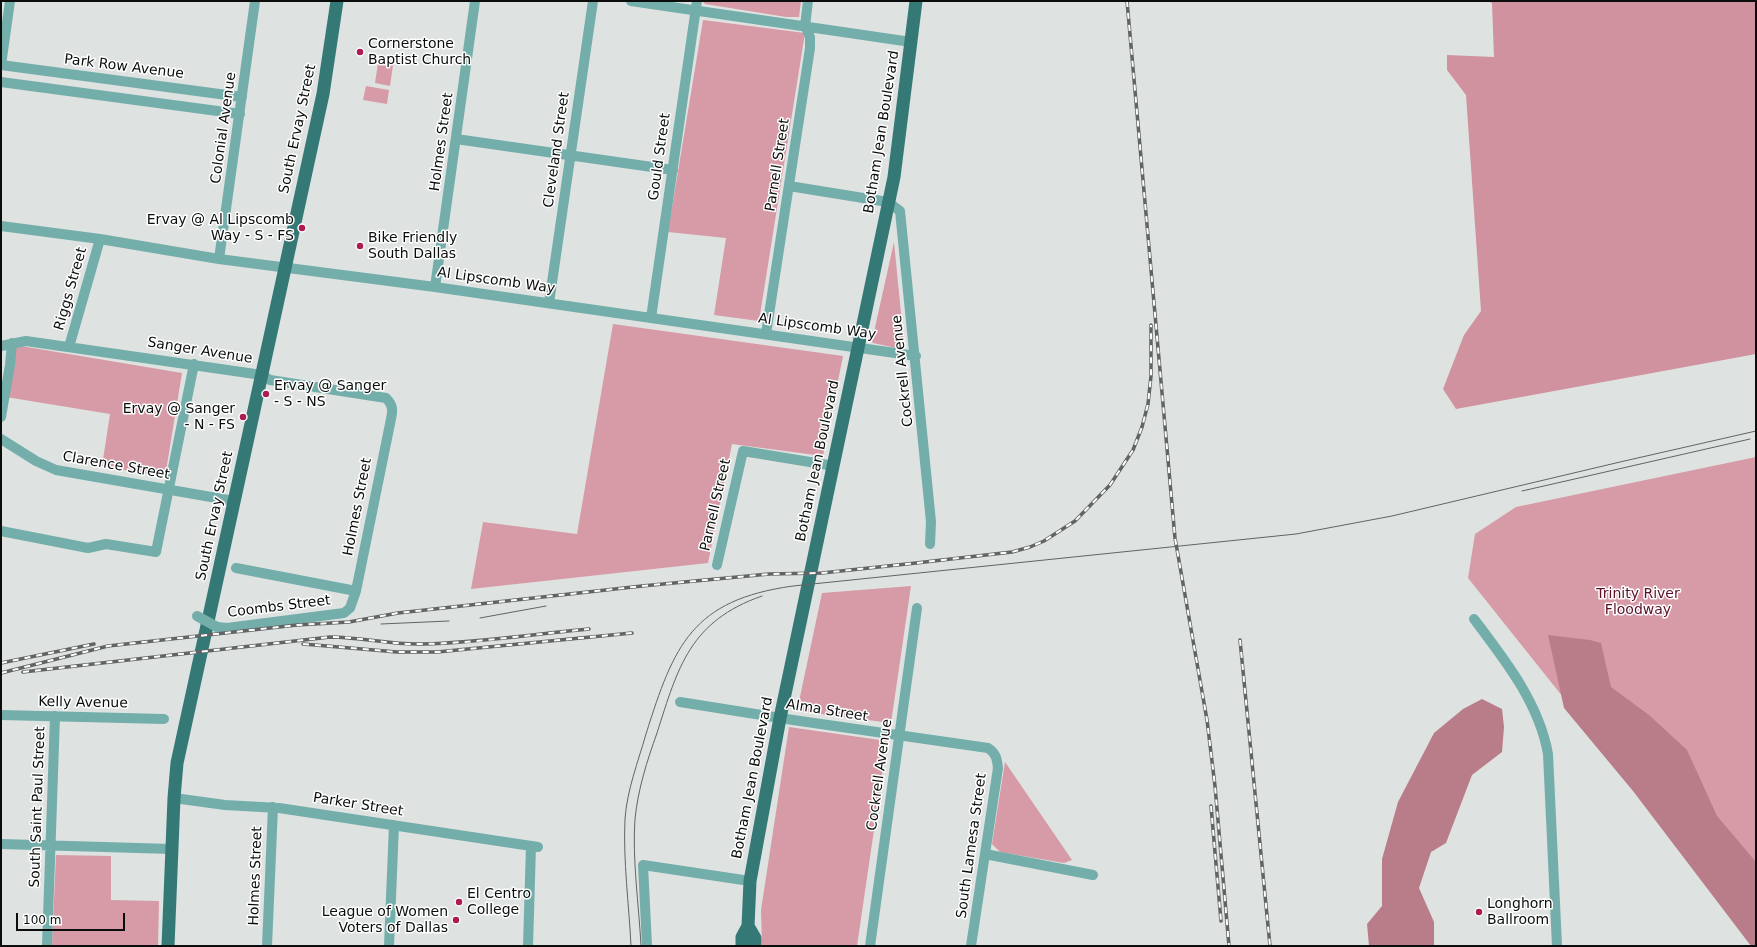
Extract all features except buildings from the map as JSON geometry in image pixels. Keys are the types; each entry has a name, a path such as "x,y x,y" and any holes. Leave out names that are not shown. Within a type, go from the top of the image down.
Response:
{"main road":[{"name":"South Ervay Street","path":"168,946 174,798 177,763 323,94 337,1"},
{"name":"Botham Jean Boulevard","path":"742,946 742,937 748,926 750,881 780,718 894,177 916,1"},
{"name":"Botham Jean Boulevard","path":"748,926 755,938 755,946"}],"street":[{"path":"1,65 10,1"},
{"name":"Colonial Avenue","path":"219,259 255,1"},
{"name":"Holmes Street","path":"435,287 475,1"},
{"name":"Cleveland Street","path":"549,303 593,1"},
{"path":"631,1 696,5 805,26 911,42"},
{"name":"Parnell Street","path":"766,334 810,48 810,37 805,26 808,1"},
{"name":"Gould Street","path":"651,318 696,5"},
{"name":"Park Row Avenue","path":"1,65 242,97"},
{"path":"1,82 240,114"},
{"path":"456,139 673,170"},
{"path":"789,186 888,202"},
{"name":"Cockrell Avenue","path":"888,202 900,211 902,217 931,522 930,544"},
{"name":"Al Lipscomb Way","path":"1,226 100,239 219,259 435,287 916,356"},
{"name":"Riggs Street","path":"69,347 100,239"},
{"name":"Sanger Avenue","path":"1,346 26,341 194,364 262,375 270,380 386,398 391,403"},
{"path":"1,417 10,365 12,343"},
{"path":"1,531 88,548 106,544 156,552 167,489 194,364"},
{"name":"Holmes Street","path":"344,613 350,608 356,591 393,410 391,403"},
{"name":"Clarence Street","path":"1,438 36,461 56,470 234,501"},
{"name":"Parnell Street","path":"717,565 743,451 834,466"},
{"path":"236,568 356,591"},
{"name":"Cockrell Avenue","path":"870,946 917,608"},
{"name":"Coombs Street","path":"197,616 216,627 227,628 344,613"},
{"path":"1474,619 1511,668 1533,708 1545,739 1548,754 1558,946"},
{"name":"Alma Street","path":"680,702 988,748 993,752"},
{"name":"Kelly Avenue","path":"1,715 164,719"},
{"name":"South Saint Paul Street","path":"47,946 52,846 55,716"},
{"name":"South Lamesa Street","path":"971,946 998,768 997,758 993,752"},
{"name":"Parker Street","path":"174,798 225,806 273,807 535,846 528,946"},
{"name":"Holmes Street","path":"267,946 273,807"},
{"path":"389,946 394,825"},
{"path":"1,844 172,849"},
{"path":"985,854 1093,874"},
{"path":"647,946 643,865 750,881"}],"green space":[{"path":"702,1 801,1 799,17 786,17 705,4"},
{"path":"703,20 805,33 759,321 714,315 726,238 668,232"},
{"path":"378,63 393,65 390,86 375,83"},
{"path":"366,86 389,90 387,104 363,100"},
{"path":"894,242 904,344 901,347 896,348 873,343 872,341"},
{"path":"613,324 843,356 823,456 732,444 708,563 471,589 483,522 577,534"},
{"path":"15,345 182,373 165,477 102,466 110,414 6,397"},
{"name":"Trinity River Floodway","path":"1756,457 1756,939 1468,578 1475,534 1516,507"},
{"path":"911,586 891,723 797,711 822,593"},
{"path":"789,727 887,741 857,946 762,946 761,910"},
{"path":"1005,762 1072,860 1064,863 1000,852 992,844"},
{"path":"56,855 111,856 111,900 159,901 158,946 52,946"}],"shaded area":[{"path":"1487,1 1756,1 1756,354 1456,409 1443,389 1464,335 1481,311 1466,95 1447,70 1447,55 1494,57 1492,3"},
{"path":"1548,635 1590,640 1601,643 1611,687 1649,715 1687,750 1717,816 1756,862 1756,946 1751,946 1633,791 1564,708"},
{"path":"1482,699 1502,709 1504,727 1502,752 1472,775 1446,843 1431,852 1419,888 1434,922 1434,946 1369,946 1367,924 1382,906 1382,859 1398,802 1434,733 1463,709"}],"tram line":[{"path":"631,946 625,867 625,819 633,776 656,703 678,652 692,632 709,616 731,603 759,593 793,586 1296,534 1392,516 1756,431"},
{"path":"1522,491 1750,439"},
{"path":"641,946 635,866 635,819 643,775 672,687 680,667 690,649 703,633 718,619 738,606 762,596"},
{"path":"480,618 546,606"},
{"path":"381,624 449,621"}],"railway":[{"path":"1127,1 1175,538 1207,720 1215,786 1229,946"},
{"path":"1,673 108,646 297,625 349,622 398,613 642,586 769,574 822,573 916,563 1012,552 1030,547 1044,541 1075,521 1110,485 1133,450 1142,427 1148,404 1151,376 1151,325"},
{"path":"23,672 330,637 422,644 485,640 589,629"},
{"path":"303,644 397,652 437,652 632,633"},
{"path":"1240,640 1270,946"},
{"path":"1,663 94,644"},
{"path":"1211,806 1221,921"}],"place":[{"name":"Cornerstone Baptist Church","path":"360,52"},
{"name":"Ervay @ Al Lipscomb Way - S - FS","path":"302,228"},
{"name":"Bike Friendly South Dallas","path":"360,246"},
{"name":"Ervay @ Sanger - S - NS","path":"266,394"},
{"name":"Ervay @ Sanger - N - FS","path":"243,417"},
{"name":"El Centro College","path":"459,902"},
{"name":"Longhorn Ballroom","path":"1479,912"},
{"name":"League of Women Voters of Dallas","path":"456,920"}]}
